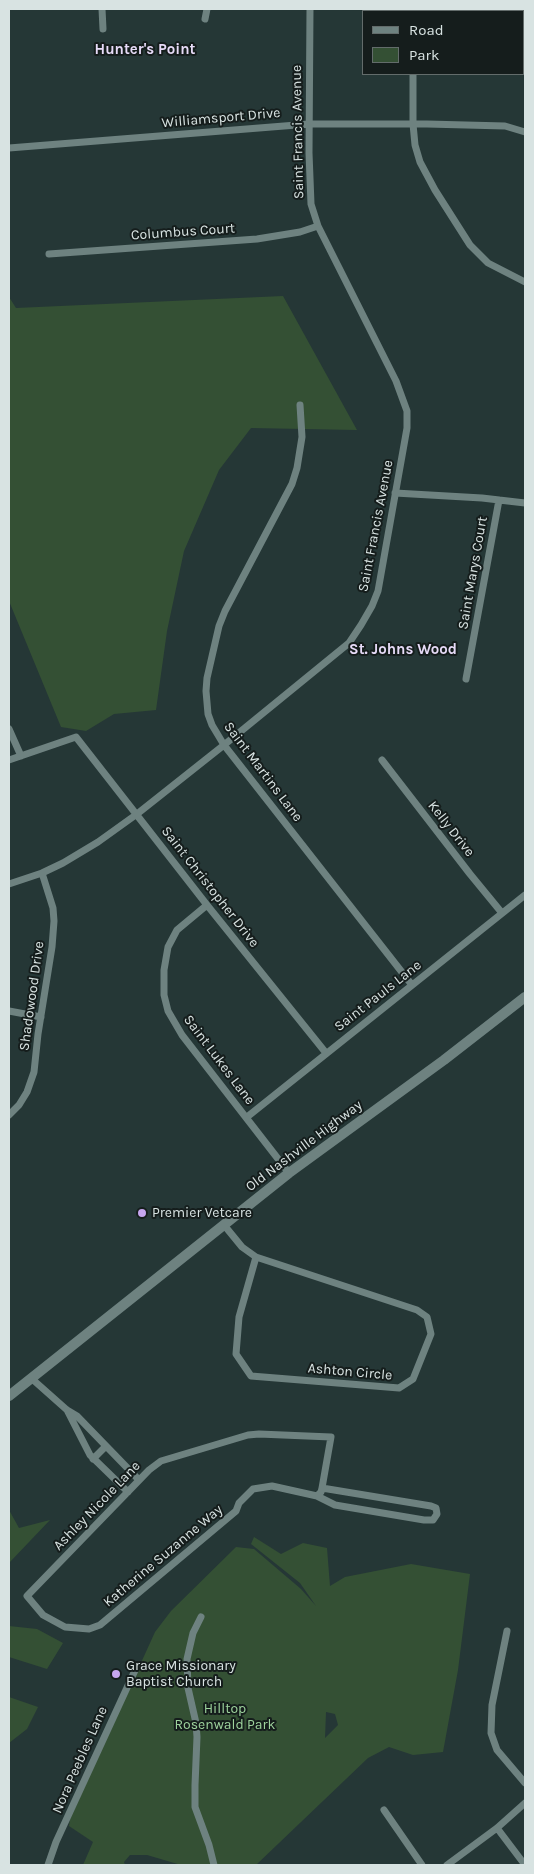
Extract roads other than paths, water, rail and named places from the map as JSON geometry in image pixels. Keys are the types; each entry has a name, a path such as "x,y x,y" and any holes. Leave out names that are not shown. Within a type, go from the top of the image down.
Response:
{"main road":[{"name":"Old Nashville Highway","path":"9,1396 289,1173 444,1060 525,997"}],"street":[{"path":"102,9 103,29"},
{"path":"206,9 206,19"},
{"name":"Saint Francis Avenue","path":"9,884 42,873 98,842 137,814 224,745 349,643 362,625 378,591 407,428 407,411 402,396 318,226 311,204 309,124 310,9"},
{"path":"413,75 415,145 420,162 435,190 470,245 488,263 525,282"},
{"name":"Williamsport Drive","path":"9,148 309,124 505,126 525,132"},
{"name":"Columbus Court","path":"49,254 257,239 300,232 318,226"},
{"name":"Saint Martins Lane","path":"300,405 302,437 297,468 292,484 225,611 214,642 207,678 206,703 212,725 224,745 412,986"},
{"path":"396,493 525,503"},
{"name":"Saint Marys Court","path":"466,679 499,500"},
{"path":"9,729 21,756 9,760"},
{"name":"Saint Christopher Drive","path":"21,756 76,737 207,905 326,1052"},
{"name":"Kelly Drive","path":"382,760 502,913"},
{"name":"Shadowood Drive","path":"9,1115 19,1105 32,1081 51,953 54,921 50,895 42,873"},
{"name":"Saint Pauls Lane","path":"247,1117 525,895"},
{"name":"Saint Lukes Lane","path":"207,905 177,930 168,947 164,970 164,995 168,1011 182,1035 289,1173"},
{"path":"9,1011 41,1017"},
{"name":"Ashton Circle","path":"224,1224 242,1247 256,1257 417,1310 427,1317 430,1334 413,1379 399,1388 251,1376 236,1354 240,1317 256,1257"},
{"path":"31,1378 67,1410 77,1416 139,1480"},
{"path":"67,1410 78,1434 93,1459 128,1492"},
{"name":"Ashley Nicole Lane","path":"35,1588 139,1480 161,1461 248,1435 331,1436 322,1488"},
{"path":"93,1459 106,1446"},
{"name":"Katherine Suzanne Way","path":"35,1588 27,1596 43,1615 65,1626 89,1629 100,1625 236,1511 238,1503 253,1489 272,1486 318,1496"},
{"path":"322,1488 431,1506 436,1508 437,1514 434,1520 424,1520 335,1505 318,1496 322,1488"},
{"path":"201,1616 193,1634 187,1664 188,1688 197,1737 194,1785 195,1807 214,1865"},
{"path":"507,1631 492,1705 491,1732 497,1750 525,1783"},
{"name":"Nora Peebles Lane","path":"48,1865 56,1842 137,1666"},
{"path":"447,1865 497,1828 525,1803"},
{"path":"384,1810 422,1865"},
{"path":"497,1828 525,1865"}],"place":[{"name":"Premier Vetcare","path":"142,1213"},
{"name":"Grace Missionary Baptist Church","path":"116,1674"}],"district":[{"name":"Hunter's Point","path":"145,50"},
{"name":"St. Johns Wood","path":"403,650"}],"park label":[{"name":"Hilltop Rosenwald Park","path":"225,1718"}]}
